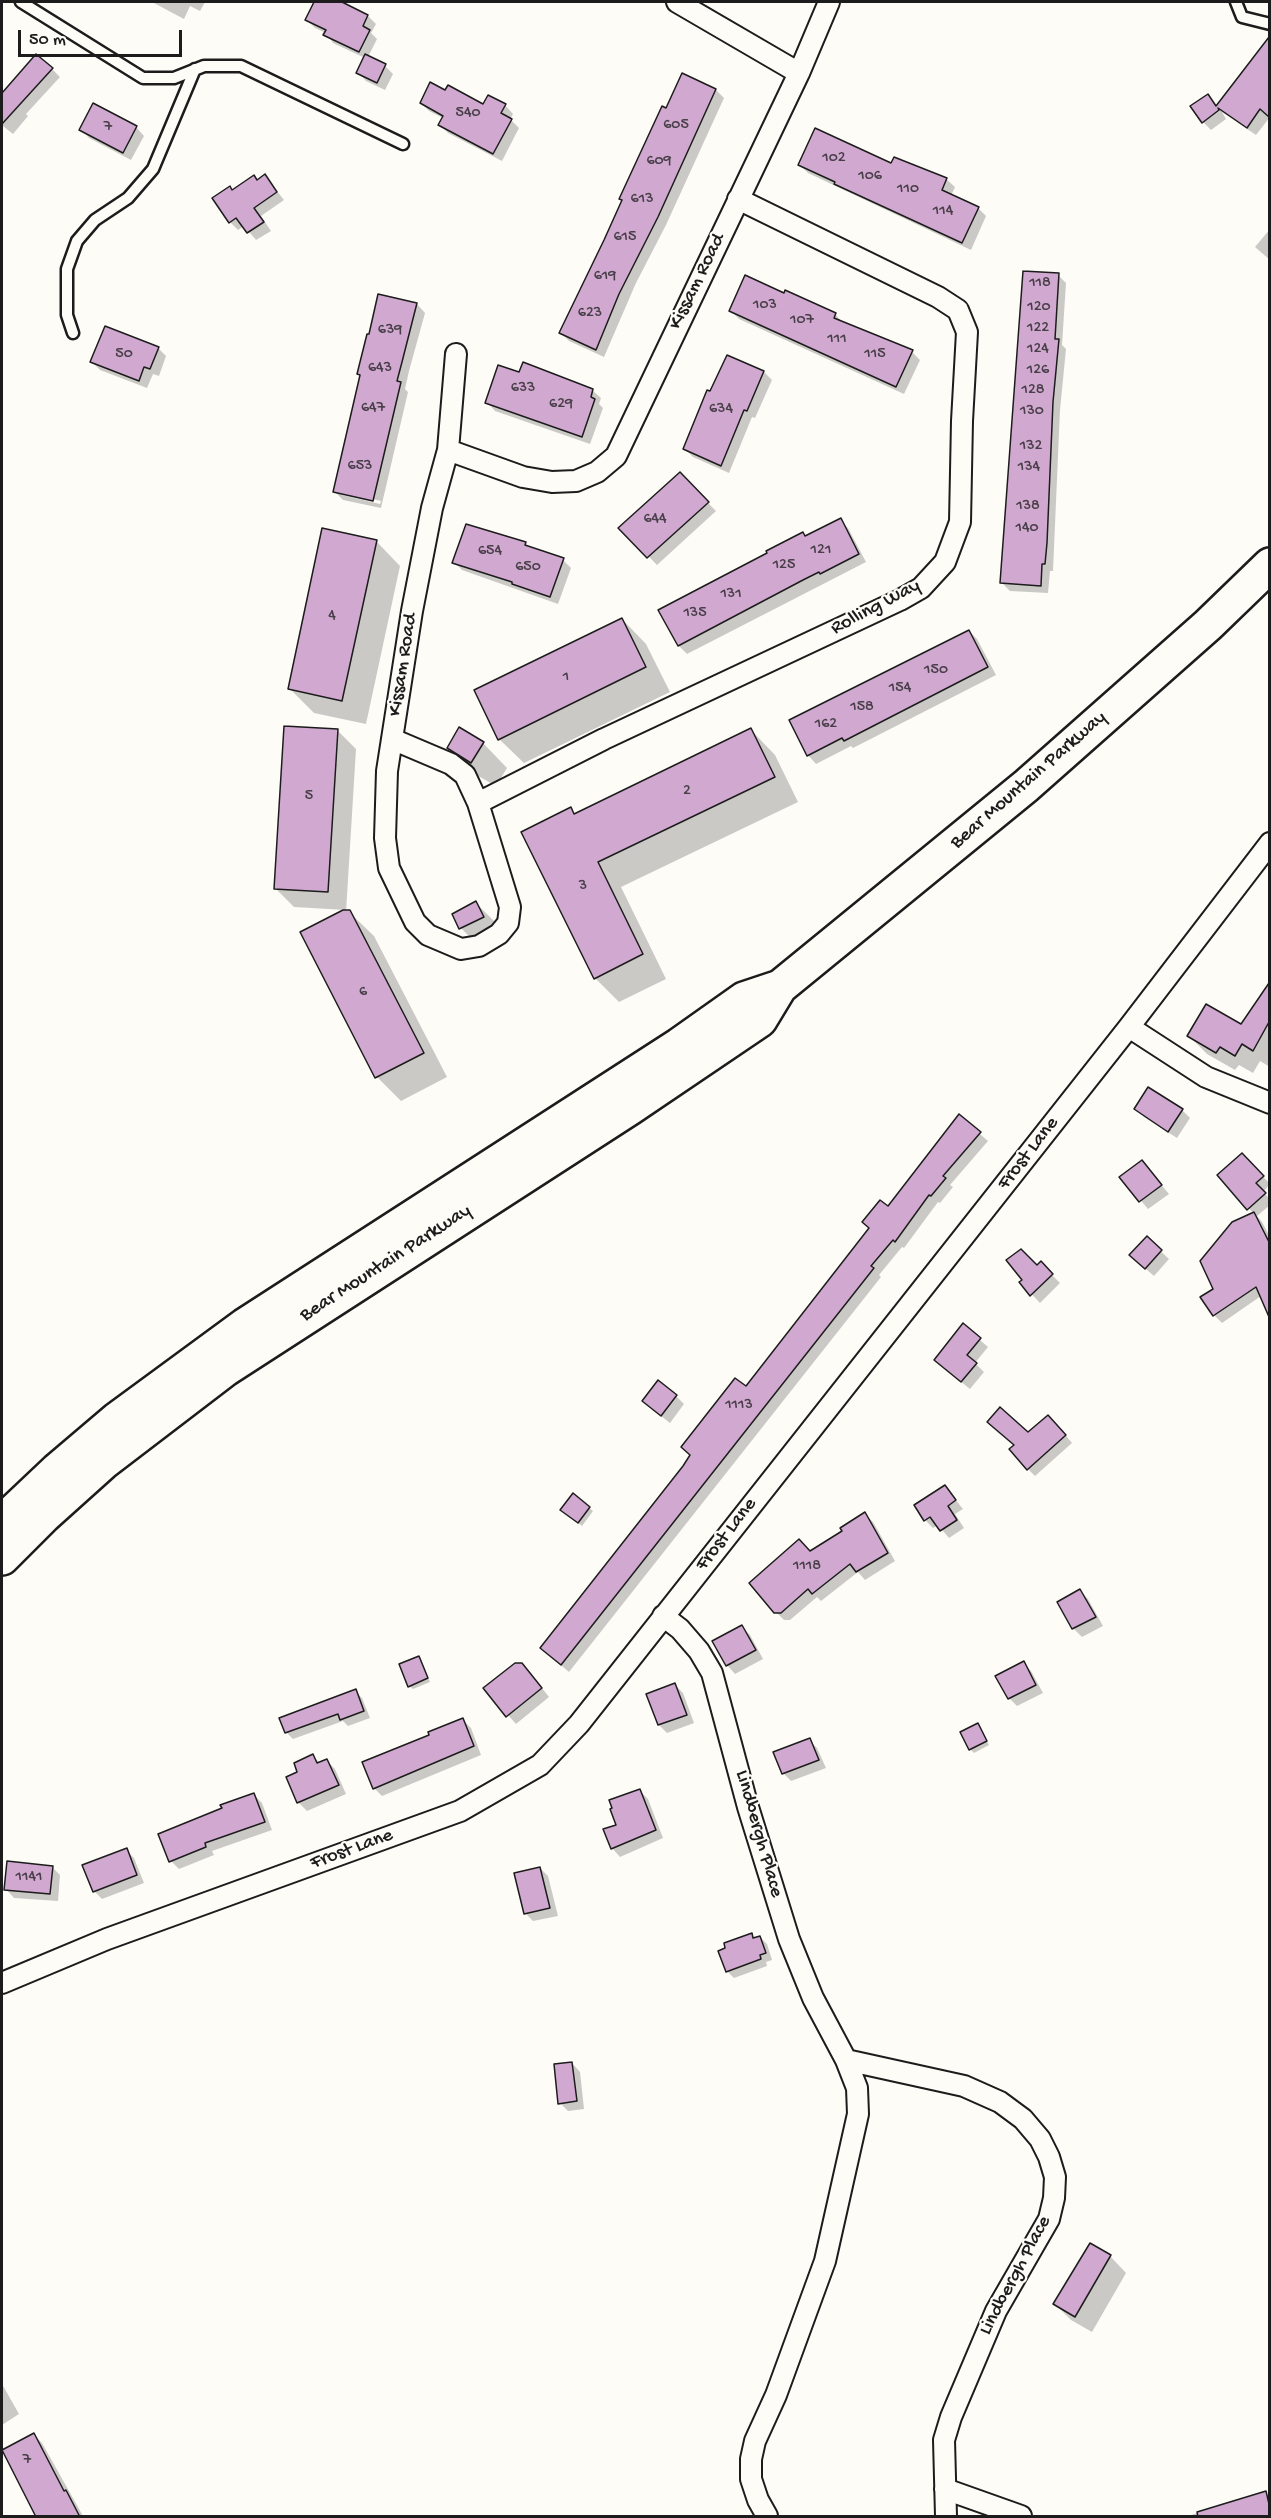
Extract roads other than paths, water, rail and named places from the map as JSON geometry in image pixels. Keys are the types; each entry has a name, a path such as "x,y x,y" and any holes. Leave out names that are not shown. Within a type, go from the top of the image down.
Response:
{"highway":[{"name":"Bear Mountain Parkway","path":"2,1558 103,1463 208,1382 313,1311 686,1071 760,1020 780,987 1026,786 1208,625 1269,565"},
{"name":"Bear Mountain Parkway","path":"2,1522 57,1470 117,1419 237,1330 679,1045 744,999 780,987"}],"street":[{"path":"677,2 799,73"},
{"name":"Kissam Road","path":"448,450 524,477 552,482 576,481 597,472 616,456 631,429 663,354 799,73 829,2"},
{"name":"Rolling Way","path":"478,803 604,739 900,600 921,588 945,562 960,522 962,421 968,332 958,310 938,297 738,199"},
{"name":"Kissam Road","path":"456,354 448,450 432,508 412,611 387,771 385,838 389,868 415,922 428,935 460,949 479,946 499,934 508,923 510,907 478,803"},
{"path":"392,739 451,764 465,775 478,803"},
{"name":"Frost Lane","path":"2,1983 107,1939 460,1811 540,1765 579,1724 1129,1027 1269,843"},
{"path":"1129,1027 1206,1077 1269,1103"},
{"name":"Lindbergh Place","path":"663,1616 680,1629 699,1651 712,1672 748,1807 789,1940 813,1998 846,2060 857,2088 858,2114 825,2261 776,2396 755,2441 750,2459 751,2479 767,2517"},
{"name":"Lindbergh Place","path":"846,2060 964,2086 1000,2102 1023,2119 1040,2139 1049,2157 1055,2178 1054,2198 1049,2219 996,2311 951,2417 944,2440 946,2517"},
{"path":"945,2489 1021,2517"}],"lane":[{"path":"21,2 143,78 174,78 204,66 241,66 403,144"},
{"path":"1236,2 1242,17 1269,24"},
{"path":"73,333 67,315 67,270 77,241 95,220 128,198 153,169 195,69"}]}
